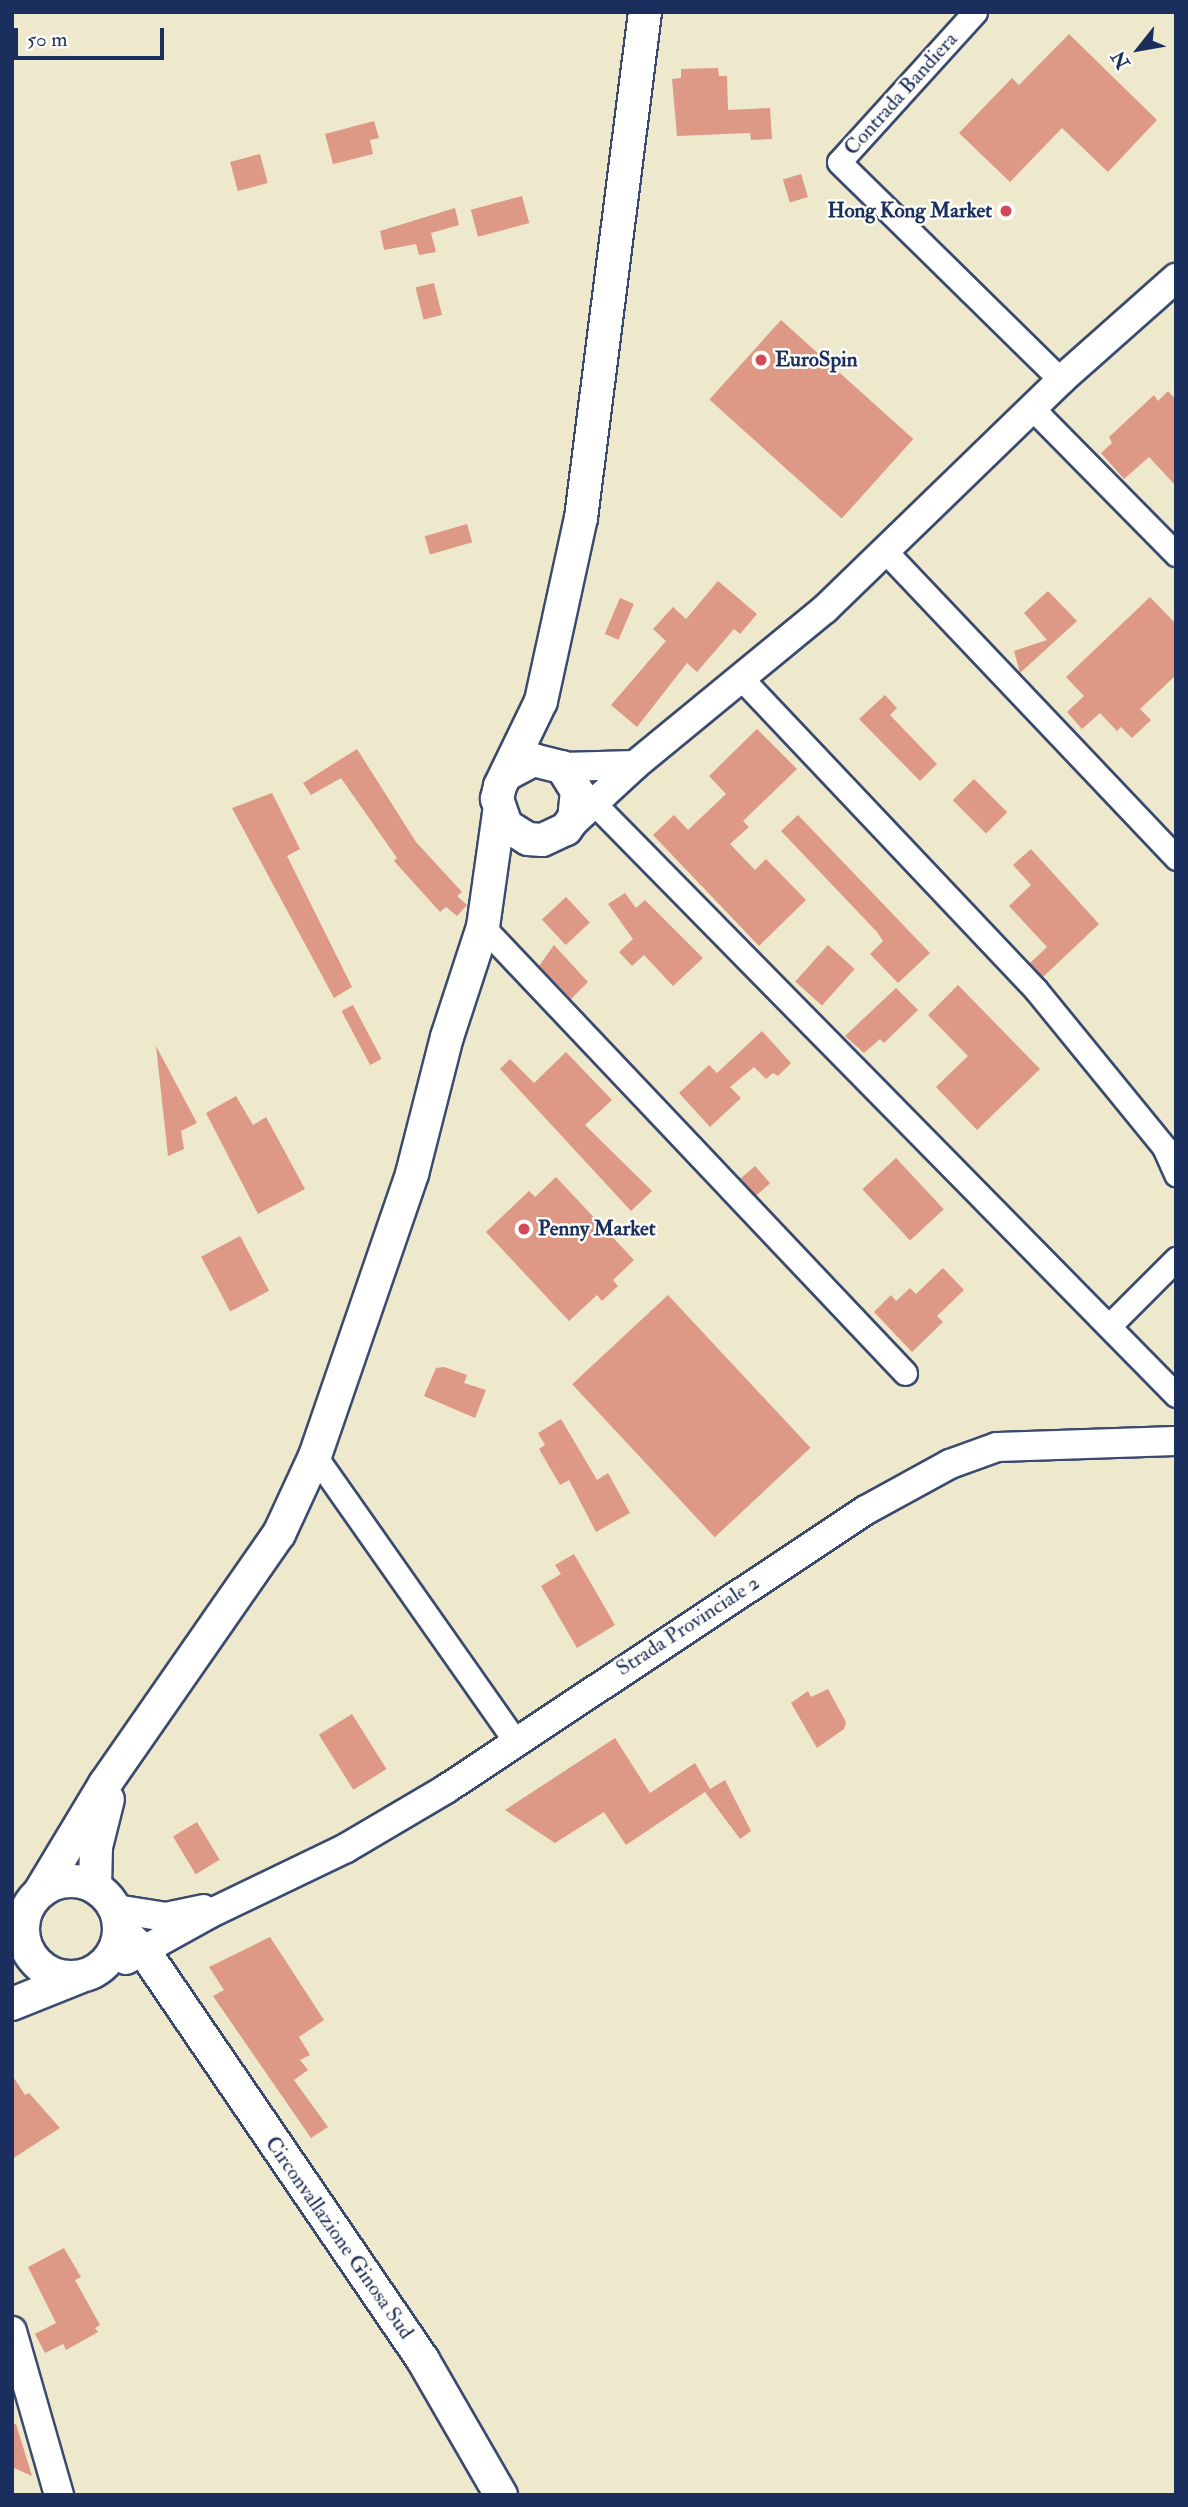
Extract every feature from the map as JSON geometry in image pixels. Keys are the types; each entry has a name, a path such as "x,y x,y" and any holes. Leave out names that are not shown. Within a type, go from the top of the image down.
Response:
{"main road":[{"path":"112,1940 57,1975 37,1963 27,1950 18,1926 122,1759 279,1534 315,1456 412,1174 447,1037 482,927 491,884 500,786 541,701 581,518 645,12"},
{"path":"491,884 554,834 578,805 561,770 541,701"},
{"path":"507,774 525,761 561,770"},
{"path":"499,813 516,834 554,834"},
{"path":"112,1940 101,1818 122,1759"},
{"path":"41,1890 68,1880 112,1940"},
{"path":"12,2004 112,1940"},
{"name":"Circonvallazione Ginosa Sud","path":"112,1940 166,1986 423,2360 501,2495"}],"street":[{"name":"Contrada Bandiera","path":"975,12 839,162 1061,380"},
{"path":"554,834 597,804 635,765 741,678 886,552 1061,380 1176,278"},
{"path":"1032,408 1176,554"},
{"path":"886,552 1176,858"},
{"path":"741,678 1036,990 1164,1147 1176,1174"},
{"path":"561,770 635,765"},
{"path":"561,770 1176,1395"},
{"path":"482,927 905,1373"},
{"path":"1109,1326 1176,1259"},
{"name":"Strada Provinciale 2","path":"229,1904 346,1848 515,1741 866,1510 950,1464 997,1447 1176,1441"},
{"path":"315,1456 515,1741"},
{"path":"112,1940 166,1917 229,1904"},
{"path":"112,1940 229,1904"},
{"path":"12,2331 59,2495"}],"building":[{"path":"1069,34 1157,120 1108,172 1062,128 1010,182 959,133 1012,78 1019,85"},
{"path":"718,68 719,76 727,76 728,110 770,108 772,139 751,140 750,133 677,136 672,79 681,78 681,69"},
{"path":"374,121 379,138 370,140 373,154 333,164 325,134"},
{"path":"260,154 268,183 238,191 230,162"},
{"path":"801,174 808,197 790,203 783,180"},
{"path":"522,196 529,223 478,237 471,210"},
{"path":"455,208 459,225 431,233 436,252 419,255 416,244 384,250 380,231"},
{"path":"434,283 442,315 424,320 416,288"},
{"path":"781,320 913,439 842,519 709,400"},
{"path":"1168,391 1176,400 1176,486 1149,457 1124,479 1101,453 1112,443 1109,437 1154,395 1158,401"},
{"path":"467,524 472,542 430,554 425,536"},
{"path":"718,581 757,614 740,634 734,629 697,672 687,663 637,727 611,705 666,641 653,629 673,607 686,619"},
{"path":"1048,591 1077,621 1020,673 1014,651 1047,640 1024,613"},
{"path":"1150,597 1176,624 1176,675 1140,709 1151,720 1132,738 1121,727 1117,731 1100,713 1082,729 1067,712 1084,696 1066,677"},
{"path":"620,598 634,604 619,640 605,634"},
{"path":"885,695 897,708 890,715 937,764 920,781 859,719"},
{"path":"757,729 797,769 743,821 749,827 730,844 755,870 766,859 806,900 759,946 653,835 674,815 688,830 726,794 709,776"},
{"path":"357,749 416,842 462,892 457,896 467,905 457,916 446,907 440,912 394,861 397,858 341,778 311,795 303,783"},
{"path":"974,779 1007,812 986,833 953,800"},
{"path":"272,793 300,849 287,856 352,987 334,998 232,808"},
{"path":"798,815 930,953 898,983 870,954 883,941 877,932 781,831"},
{"path":"1031,849 1099,924 1043,977 1030,963 1047,947 1009,906 1031,885 1013,865"},
{"path":"625,893 636,908 645,900 703,958 673,986 644,955 632,966 619,952 633,939 608,904"},
{"path":"566,897 590,923 566,945 542,920"},
{"path":"554,945 588,982 571,999 539,966"},
{"path":"828,945 855,969 822,1006 795,981"},
{"path":"958,985 1040,1069 977,1130 936,1087 968,1056 928,1015"},
{"path":"896,988 918,1010 884,1043 880,1039 864,1053 845,1036"},
{"path":"353,1005 382,1059 370,1065 342,1011"},
{"path":"762,1031 791,1063 778,1076 773,1073 766,1079 754,1067 730,1087 741,1098 710,1127 679,1093 709,1065 717,1073"},
{"path":"156,1046 197,1123 181,1131 184,1149 168,1156"},
{"path":"566,1052 612,1100 585,1125 652,1191 631,1211 500,1069 510,1059 534,1083"},
{"path":"236,1096 253,1125 266,1117 305,1189 258,1214 206,1113"},
{"path":"896,1158 944,1209 910,1241 862,1189"},
{"path":"755,1166 770,1183 756,1196 741,1178"},
{"path":"556,1177 634,1260 613,1280 618,1286 602,1301 597,1295 569,1321 486,1232 529,1191 535,1197"},
{"path":"240,1236 269,1291 230,1311 201,1257"},
{"path":"943,1268 964,1290 937,1316 943,1322 912,1352 874,1312 891,1295 896,1301 910,1288 916,1294"},
{"path":"668,1295 811,1448 715,1537 572,1384"},
{"path":"444,1367 467,1375 464,1383 486,1390 475,1418 424,1396 436,1368"},
{"path":"561,1419 597,1480 608,1473 630,1513 596,1532 569,1480 560,1485 539,1449 545,1445 538,1433"},
{"path":"574,1554 615,1625 577,1648 541,1586 561,1574 555,1565"},
{"path":"828,1689 846,1722 844,1729 817,1748 791,1703 808,1691 811,1697"},
{"path":"352,1714 386,1769 353,1790 319,1735"},
{"path":"615,1738 650,1793 695,1763 710,1789 725,1780 751,1831 740,1839 705,1792 626,1845 604,1812 555,1843 505,1810"},
{"path":"197,1822 220,1860 196,1874 173,1836"},
{"path":"270,1937 324,2020 299,2037 310,2055 300,2060 308,2070 294,2080 328,2127 311,2138 213,1996 224,1990 209,1967"},
{"path":"12,2075 25,2095 29,2093 60,2128 12,2159"},
{"path":"64,2248 81,2277 75,2280 100,2325 95,2328 98,2332 66,2350 63,2344 45,2353 35,2334 56,2323 28,2267"},
{"path":"16,2424 32,2476 12,2467 12,2425"}],"place":[{"name":"Hong Kong Market","path":"1006,211"},
{"name":"EuroSpin","path":"761,360"},
{"name":"Penny Market","path":"524,1229"}]}
